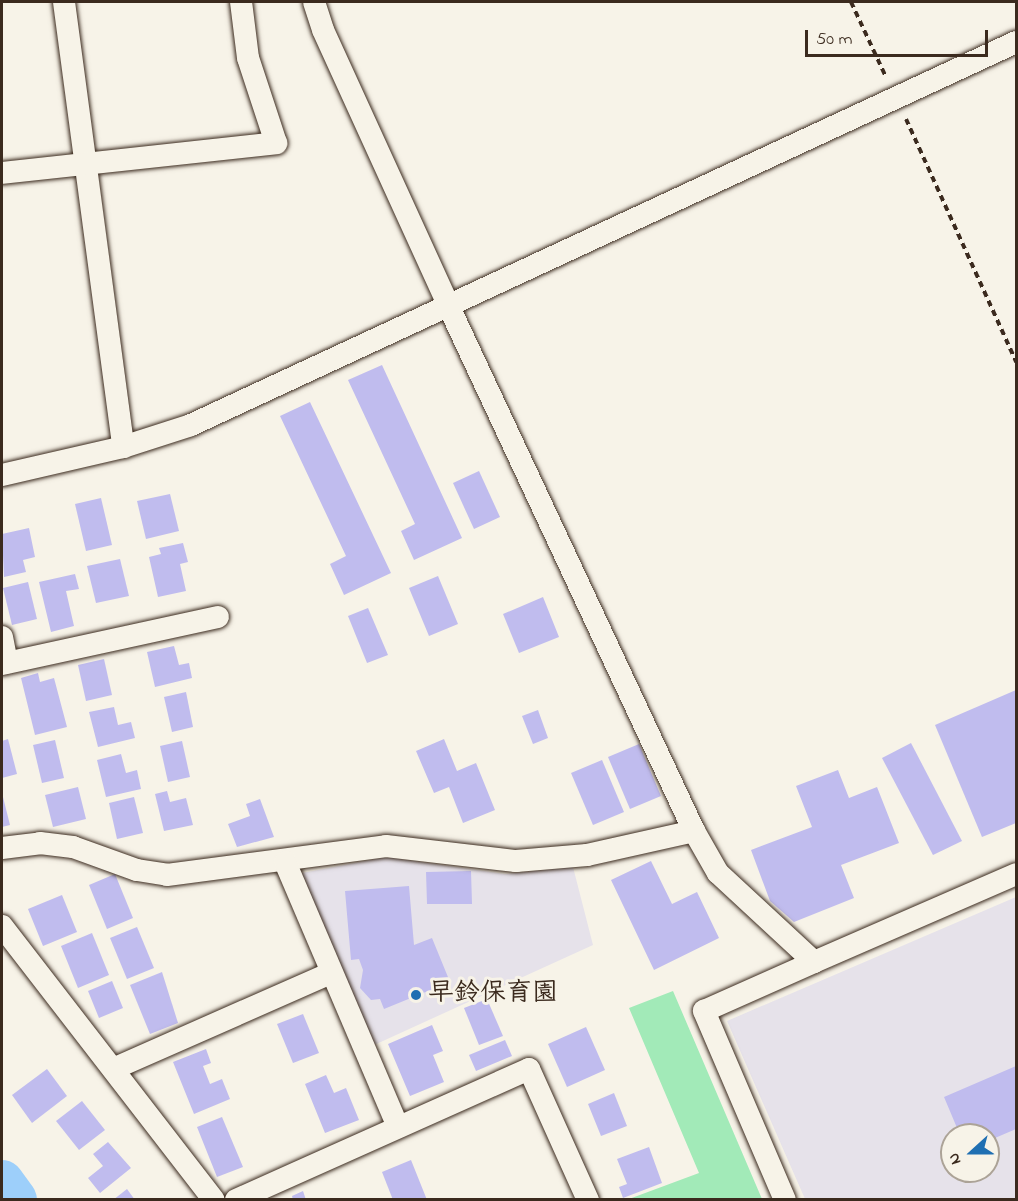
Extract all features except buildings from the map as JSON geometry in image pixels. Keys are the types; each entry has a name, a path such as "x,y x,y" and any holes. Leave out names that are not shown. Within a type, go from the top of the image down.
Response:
{"street":[{"path":"64,2 83,165 123,447"},
{"path":"2,173 276,143 248,58 241,2"},
{"path":"314,2 323,30 449,307 693,831 718,873 814,962"},
{"path":"2,475 123,447 191,425 1017,42"},
{"path":"2,637 4,663 218,617"},
{"path":"2,848 40,843 73,847 137,870 167,874 285,862 386,846 516,861 587,855 693,831"},
{"path":"285,862 398,1127"},
{"path":"785,1200 704,1011 1017,874"},
{"path":"2,926 214,1200"},
{"path":"113,1069 331,973"},
{"path":"236,1200 529,1069 588,1200"}],"path":[{"path":"851,2 1017,362"}],"shaded area":[{"name":"早鈴保育園","path":"386,857 505,874 573,867 593,945 372,1046 297,874"},
{"path":"1016,897 1016,1199 805,1199 727,1021"}],"green space":[{"path":"673,991 762,1199 629,1199 699,1173 629,1008"}],"waterway":[{"path":"2,1182 15,1200"}],"place":[{"name":"早鈴保育園","path":"416,995"}]}
